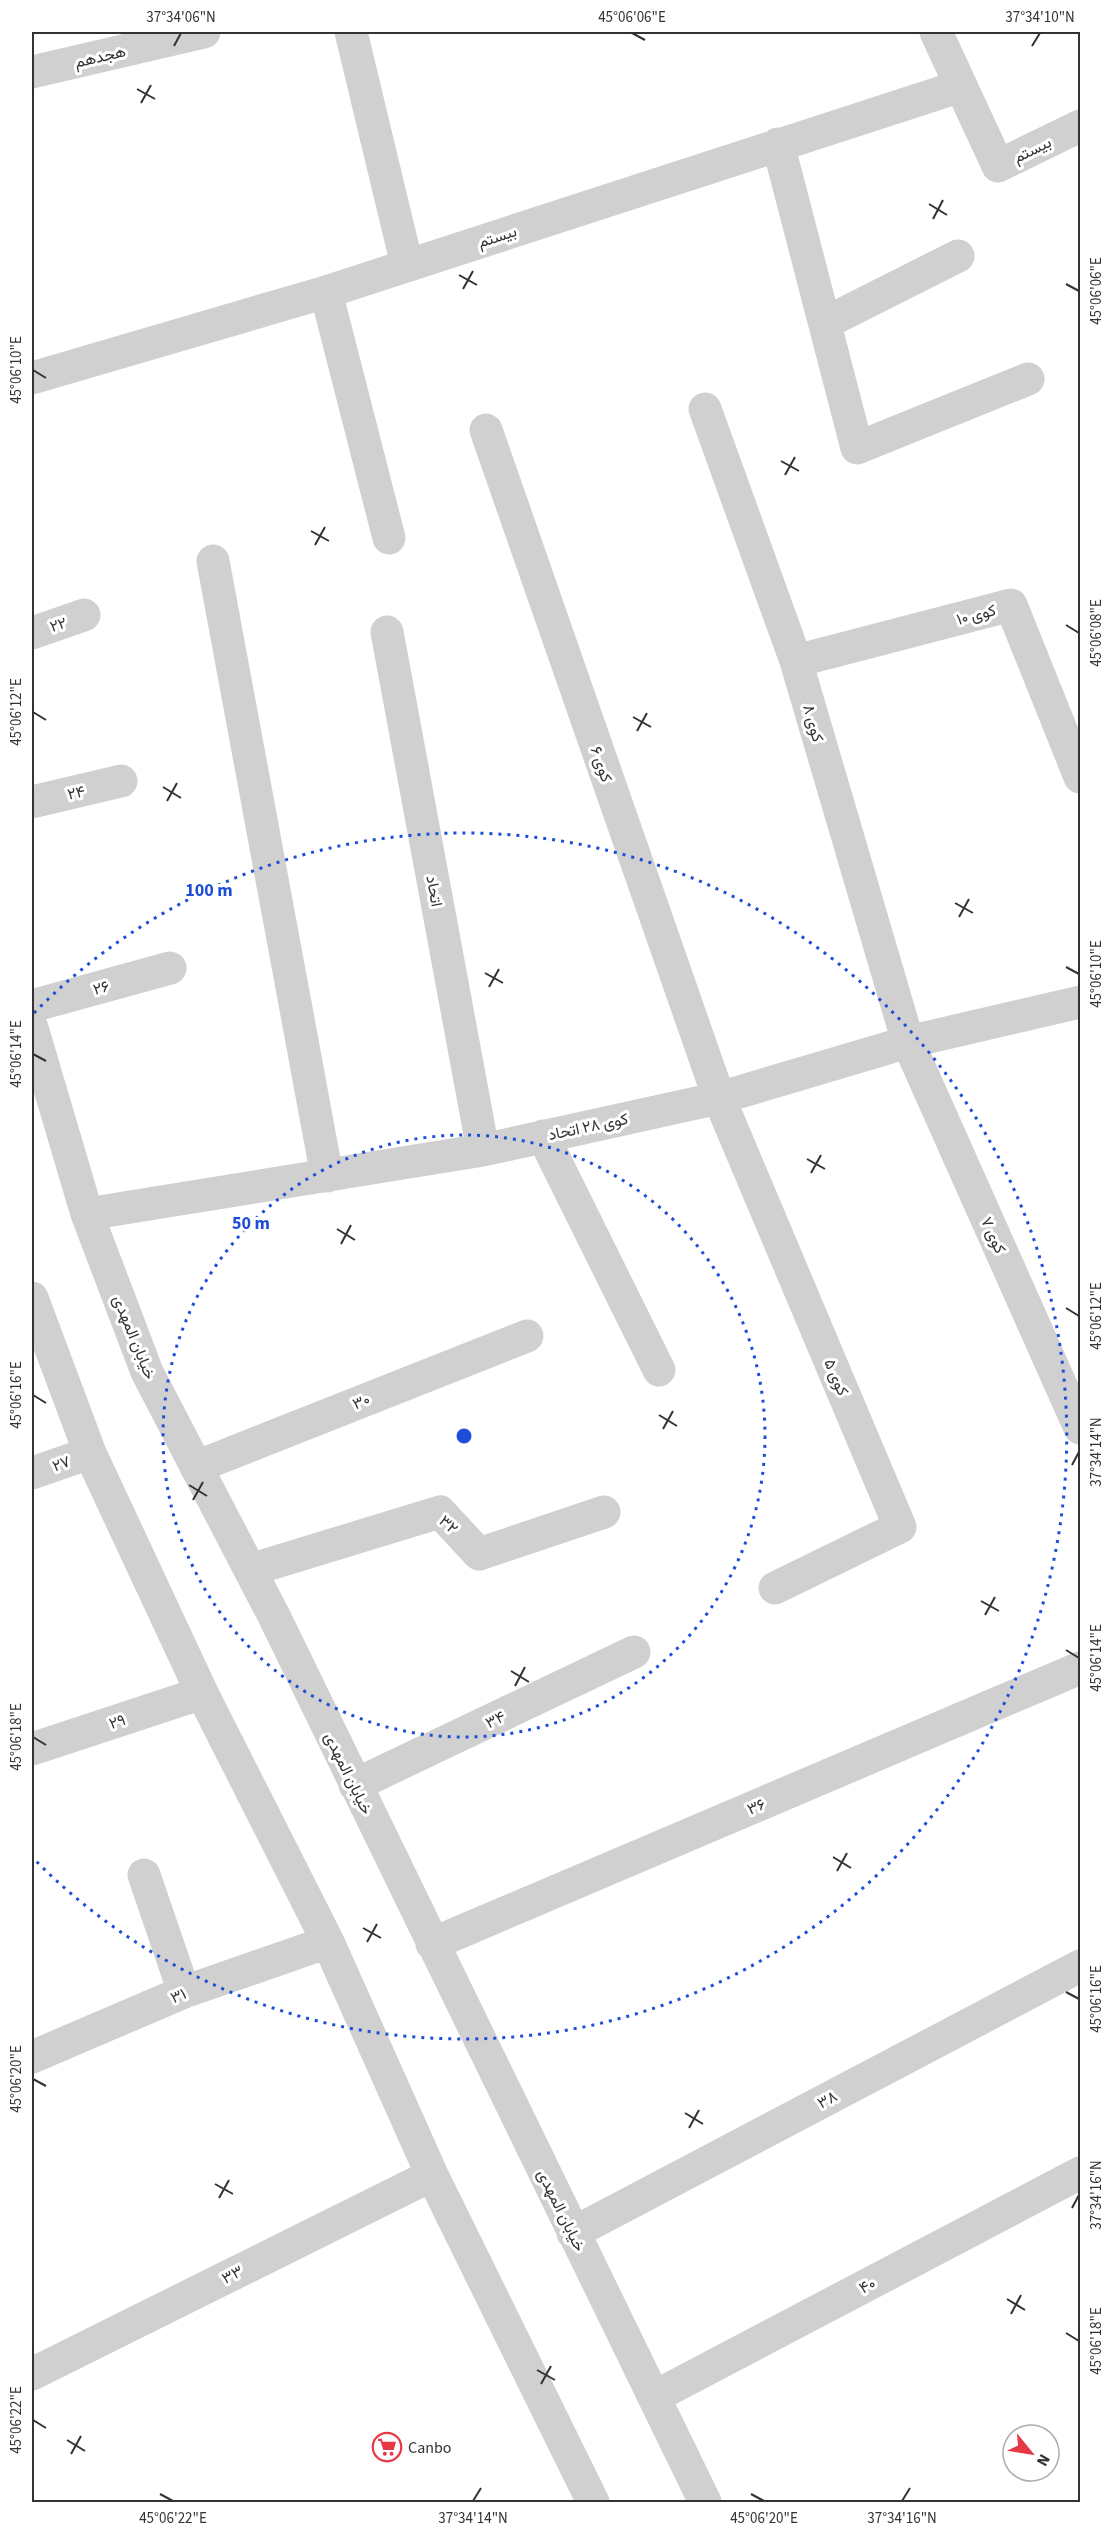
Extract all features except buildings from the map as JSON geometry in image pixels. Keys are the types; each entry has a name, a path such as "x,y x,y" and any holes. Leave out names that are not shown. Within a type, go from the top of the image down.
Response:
{"street":[{"name":"هجدهم","path":"32,72 204,32"},
{"path":"351,32 407,265"},
{"name":"بیستم","path":"936,32 998,166 1080,126"},
{"name":"بیستم","path":"32,378 326,292 961,86"},
{"path":"778,144 857,448 1028,379"},
{"path":"825,323 958,256"},
{"path":"326,292 389,538"},
{"name":"کوی ۸","path":"705,409 796,661 908,1042"},
{"name":"کوی ۶","path":"486,430 718,1098"},
{"path":"213,561 327,1176"},
{"name":"کوی ۱۰","path":"796,661 1011,605 1080,777"},
{"name":"۲۲","path":"32,633 84,615"},
{"name":"اتحاد","path":"387,632 483,1150"},
{"name":"۲۴","path":"32,802 121,781"},
{"name":"۲۶","path":"32,1006 170,968"},
{"name":"کوی ۲۸ اتحاد","path":"87,1214 483,1150 718,1098 908,1042 1080,1002"},
{"name":"خیابان المهدی","path":"32,1028 87,1214 147,1372 250,1570 705,2502"},
{"name":"کوی ۷","path":"908,1042 1080,1428"},
{"name":"کوی ۵","path":"718,1098 900,1527 775,1588"},
{"path":"543,1136 659,1370"},
{"path":"32,1298 42,1359 90,1453 202,1693 328,1942 432,2175 593,2502"},
{"name":"۳۰","path":"196,1467 527,1336"},
{"name":"۲۷","path":"32,1473 90,1453"},
{"name":"۳۲","path":"250,1570 440,1512 479,1554 604,1512"},
{"name":"۳۴","path":"355,1785 634,1652"},
{"name":"۳۶","path":"432,1944 1080,1668"},
{"name":"۲۹","path":"32,1749 202,1693"},
{"path":"144,1875 184,1992"},
{"name":"۳۱","path":"32,2057 184,1992 328,1942"},
{"name":"۳۸","path":"573,2233 1080,1966"},
{"name":"۴۰","path":"654,2397 1080,2173"},
{"name":"۳۳","path":"32,2374 432,2175"}],"place":[{"name":"Canbo","path":"387,2447"}]}
